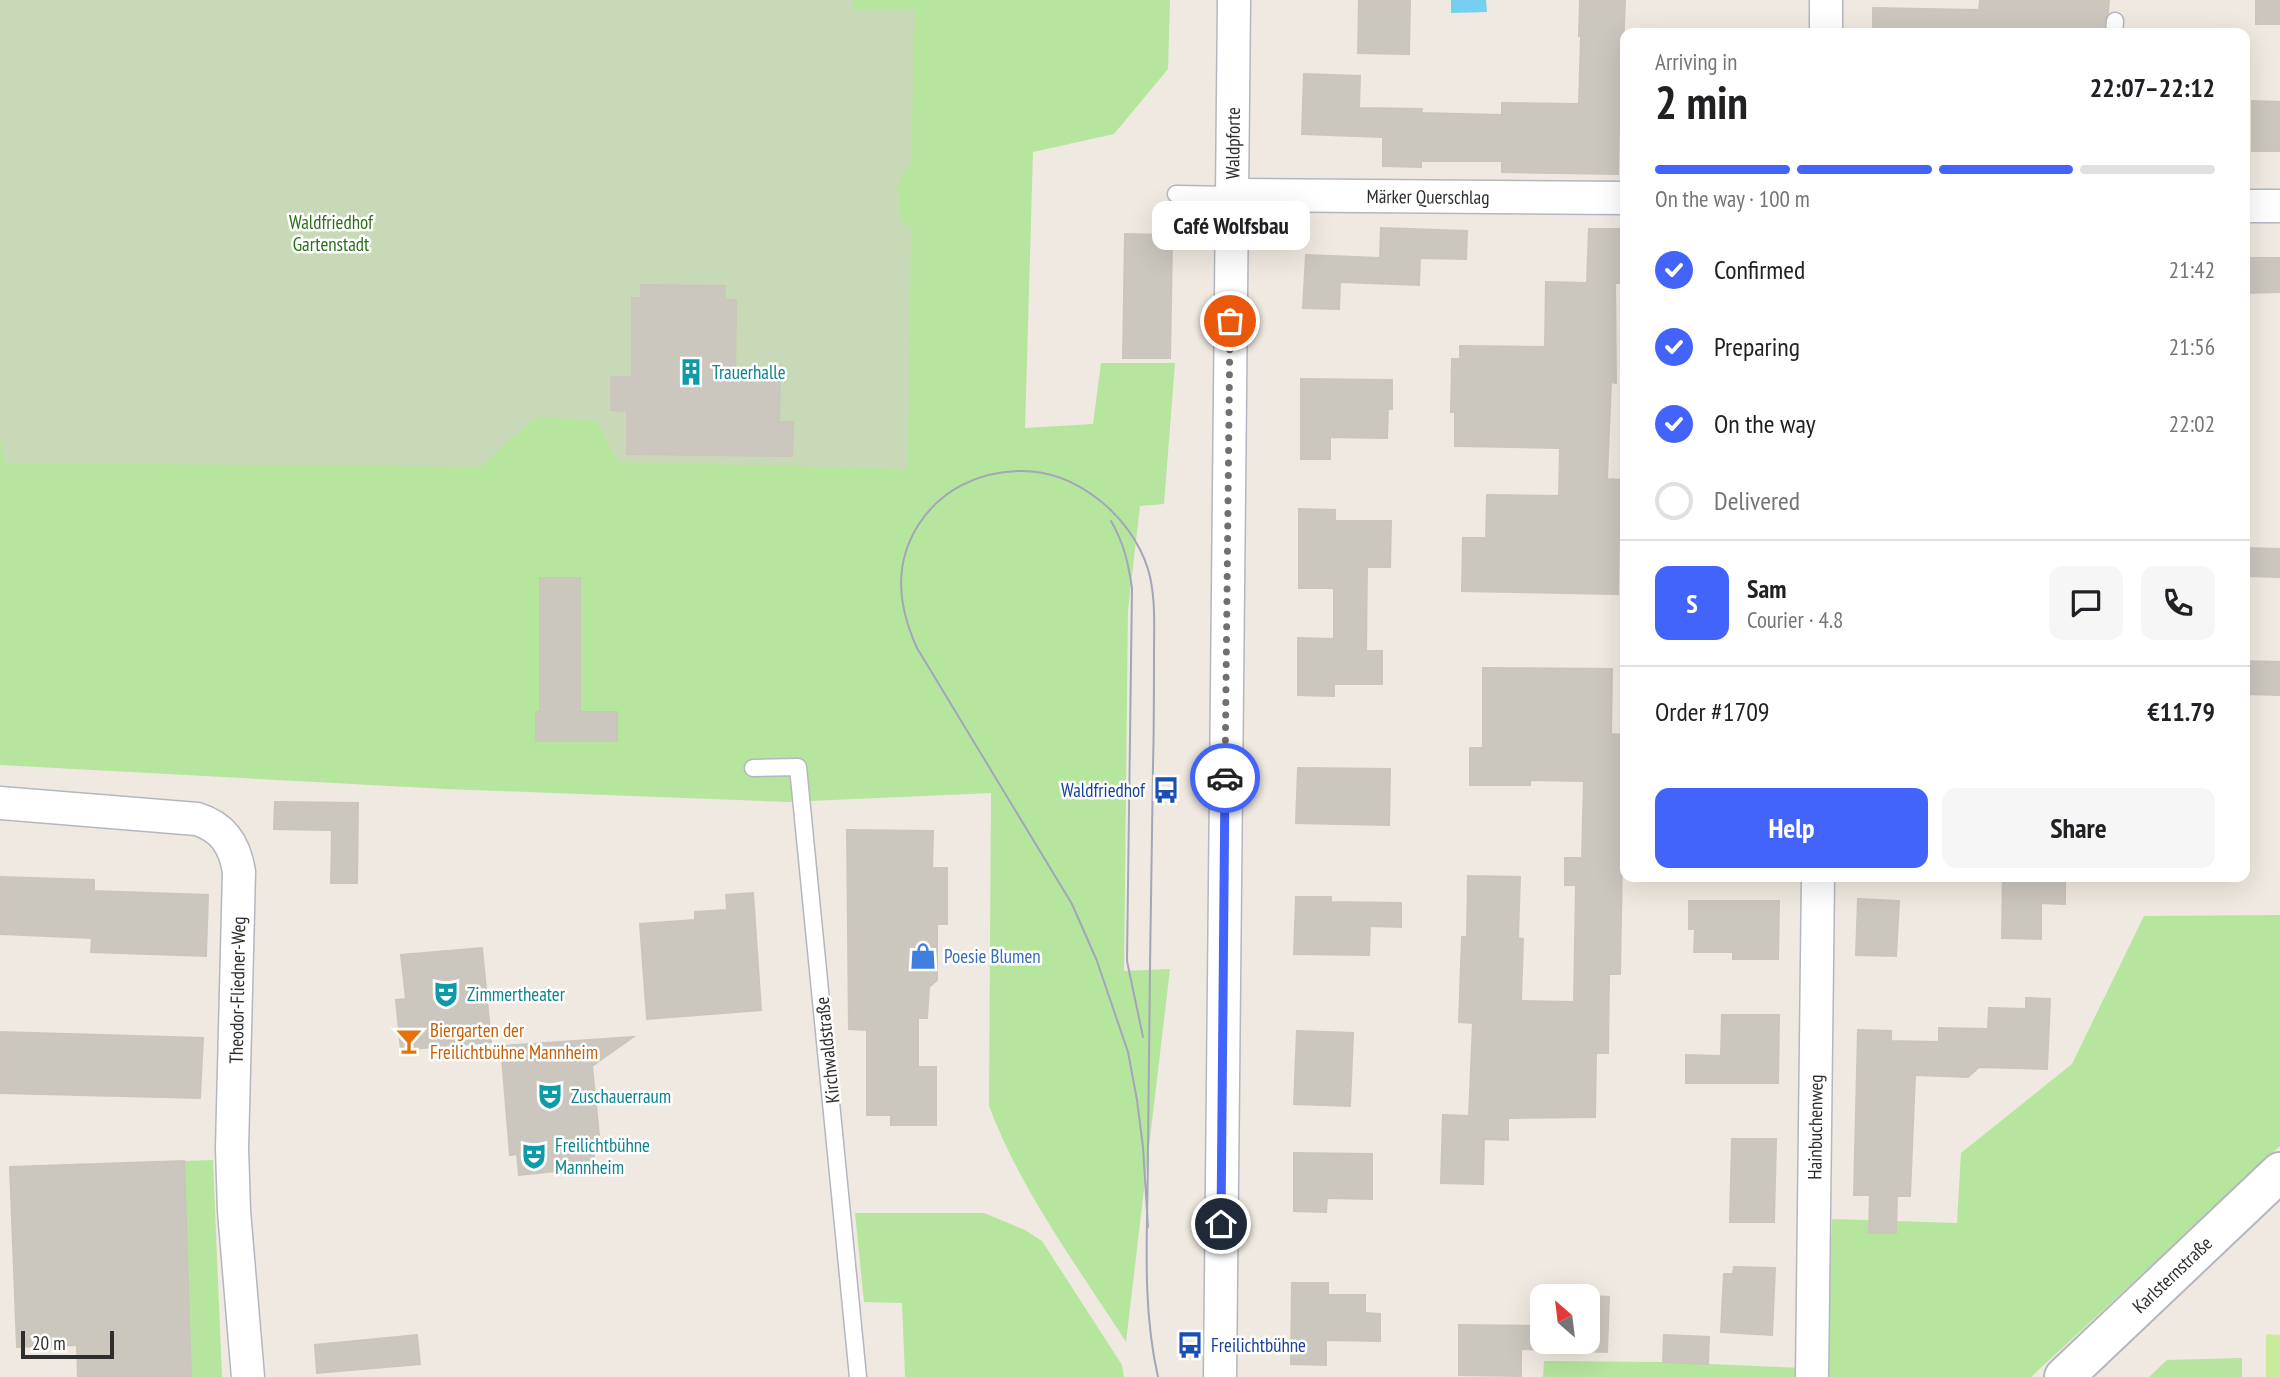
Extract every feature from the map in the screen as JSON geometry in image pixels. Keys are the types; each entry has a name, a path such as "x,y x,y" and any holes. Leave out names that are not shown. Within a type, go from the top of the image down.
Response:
{"street":[{"name":"Waldpforte","path":"1220,1377 1234,0"},
{"path":"1826,0 1826,28"},
{"name":"Märker Querschlag","path":"1232,195 1620,198"},
{"path":"2250,206 2280,206"},
{"name":"Theodor-Fliedner-Weg","path":"0,803 197,819 221,831 233,849 239,872 232,1148 234,1211 248,1377"},
{"name":"Hainbuchenweg","path":"1812,1377 1818,882"},
{"name":"Karlsternstraße","path":"2064,1377 2280,1172"}],"lane":[{"path":"1176,194 1232,195"},
{"name":"Kirchwaldstraße","path":"753,768 798,767 858,1377"}],"green space":[{"path":"0,0 1170,0 1168,69 1114,134 1033,152 1025,428 1093,424 1101,363 1175,363 1164,504 1140,506 1128,610 1124,971 1170,969 1126,1342 1034,1198 989,1106 991,793 787,802 446,789 0,765"},
{"name":"Waldfriedhof Gartenstadt","path":"0,0 853,0 853,10 915,9 911,161 898,184 900,219 911,228 908,469 618,462 597,421 536,417 481,467 5,463 0,438"},
{"path":"2280,915 2280,1146 2031,1377 1543,1377 1544,1361 1663,1362 1826,1369 1832,1219 1957,1223 1961,1153 2072,1064 2144,916"},
{"path":"213,1160 222,1377 191,1377 184,1161"},
{"path":"855,1213 984,1213 1025,1230 1042,1241 1122,1365 1124,1377 905,1377 902,1303 864,1302"},
{"path":"2266,1334 2280,1335 2280,1377 2266,1377"},
{"path":"2242,1358 2242,1377 2149,1377 2167,1360"}],"water":[{"path":"1451,0 1486,0 1487,12 1451,13"}],"building":[{"path":"1359,0 1410,0 1409,54 1358,53"},
{"path":"1580,0 1625,0 1624,28 1620,28 1618,174 1502,172 1502,161 1421,161 1421,167 1383,166 1383,137 1302,134 1304,74 1360,76 1359,108 1502,115 1502,103 1579,104"},
{"path":"1980,0 2109,0 2104,28 1873,28 1873,8 1979,10"},
{"path":"2256,0 2280,0 2280,24 2256,24"},
{"path":"2252,101 2280,102 2280,151 2252,151"},
{"path":"1381,228 1467,231 1466,259 1420,258 1419,285 1340,282 1339,309 1303,308 1306,255 1380,258"},
{"path":"1589,229 1620,229 1620,283 1615,283 1616,383 1611,382 1607,479 1620,480 1618,594 1462,591 1463,538 1486,538 1487,495 1559,496 1560,448 1455,446 1455,412 1451,412 1452,359 1460,359 1460,346 1545,347 1546,282 1587,283"},
{"path":"1125,234 1163,235 1163,243 1172,243 1170,358 1123,358"},
{"path":"2250,258 2280,258 2280,292 2250,293"},
{"name":"Trauerhalle","path":"641,285 725,286 725,300 736,300 735,378 780,378 779,422 793,422 792,456 627,454 627,411 611,410 611,377 632,377 632,298 641,298"},
{"path":"1301,379 1392,380 1392,409 1388,409 1387,438 1330,437 1330,459 1301,459"},
{"path":"1299,509 1335,510 1335,521 1391,521 1390,567 1367,567 1366,651 1382,651 1382,684 1334,684 1334,696 1298,695 1298,638 1334,639 1334,588 1299,588"},
{"path":"2250,548 2280,549 2280,577 2250,576"},
{"path":"540,578 580,578 580,712 617,712 617,741 536,741 536,712 540,712"},
{"path":"2250,661 2280,662 2280,695 2250,694"},
{"path":"1483,668 1612,669 1611,734 1620,735 1620,974 1609,974 1608,1053 1596,1053 1595,1117 1508,1118 1508,1140 1484,1139 1483,1184 1441,1183 1443,1115 1469,1116 1473,1023 1459,1022 1462,937 1467,937 1468,876 1520,877 1518,938 1523,939 1521,1001 1574,1002 1576,885 1565,885 1565,858 1582,858 1584,781 1530,780 1530,785 1470,785 1470,748 1483,748"},
{"path":"1298,768 1390,769 1389,825 1296,823"},
{"path":"275,802 358,803 357,883 331,883 332,830 274,829"},
{"path":"847,830 933,831 932,868 947,868 947,924 937,924 937,980 929,987 927,1018 918,1018 918,1067 936,1067 936,1125 891,1125 891,1115 867,1115 867,1030 849,1029"},
{"path":"0,877 94,880 94,891 208,895 206,956 91,952 92,938 0,934"},
{"path":"2003,882 2065,882 2065,904 2041,903 2041,939 2002,938"},
{"path":"753,893 761,1010 647,1019 640,924 695,920 695,912 727,910 726,895"},
{"path":"1296,897 1331,897 1331,902 1401,903 1401,927 1370,926 1369,955 1294,954"},
{"path":"1858,899 1899,901 1896,956 1856,955"},
{"path":"1689,901 1779,901 1778,959 1733,959 1733,952 1694,952 1695,929 1689,929"},
{"name":"Zimmertheater","path":"482,948 491,1042 401,1050 396,1000 406,999 401,955"},
{"path":"2026,998 2050,999 2047,1069 1979,1067 1968,1077 1915,1075 1910,1196 1897,1196 1896,1233 1869,1233 1870,1195 1854,1195 1858,1030 1891,1031 1891,1041 1939,1042 1939,1028 1988,1029 1989,1008 2026,1009"},
{"path":"1722,1015 1779,1015 1778,1083 1686,1083 1686,1055 1721,1056"},
{"path":"1297,1031 1353,1033 1350,1106 1294,1104"},
{"path":"0,1032 203,1038 200,1098 0,1093"},
{"name":"Zuschauerraum","path":"633,1037 592,1066 600,1145 593,1146 595,1167 519,1175 517,1154 510,1155 501,1046"},
{"path":"1732,1139 1776,1139 1774,1222 1730,1222"},
{"path":"1294,1153 1372,1154 1372,1199 1327,1198 1326,1212 1294,1211"},
{"path":"184,1161 191,1377 78,1377 77,1345 17,1347 10,1167"},
{"path":"1734,1267 1775,1268 1772,1335 1721,1332 1724,1274 1733,1274"},
{"path":"1292,1283 1328,1283 1328,1295 1365,1295 1365,1313 1380,1314 1380,1341 1326,1340 1326,1365 1291,1364"},
{"path":"1600,1297 1609,1297 1607,1352 1600,1352"},
{"path":"1459,1325 1530,1326 1530,1349 1521,1349 1521,1376 1459,1375"},
{"path":"417,1335 420,1364 317,1373 315,1345"},
{"path":"1664,1335 1709,1337 1708,1364 1663,1362"}],"tram line":[{"path":"1148,1227 1143,1147 1128,1052 1097,961 1072,904 917,648 902,601 905,554 919,524 928,512 962,485 1003,472 1039,472 1080,487 1098,499 1129,531 1140,549 1151,579 1154,611 1154,710 1149,1005 1147,1206 1147,1235 1147,1292 1158,1377"},
{"path":"1111,521 1125,553 1132,588 1127,961 1143,1037"}],"way so far":[{"path":"1225,778 1230,321"}],"place":[{"name":"Café Wolfsbau","path":"1230,321"},
{"name":"Trauerhalle","path":"691,372"},
{"name":"Waldfriedhof","path":"1166,790"},
{"name":"Poesie Blumen","path":"923,956"},
{"name":"Zimmertheater","path":"446,994"},
{"name":"Biergarten der Freilichtbühne Mannheim","path":"409,1041"},
{"name":"Zuschauerraum","path":"550,1096"},
{"name":"Freilichtbühne Mannheim","path":"534,1156"},
{"name":"Freilichtbühne","path":"1190,1345"}],"route":[{"path":"1221,1224 1225,778"}]}
